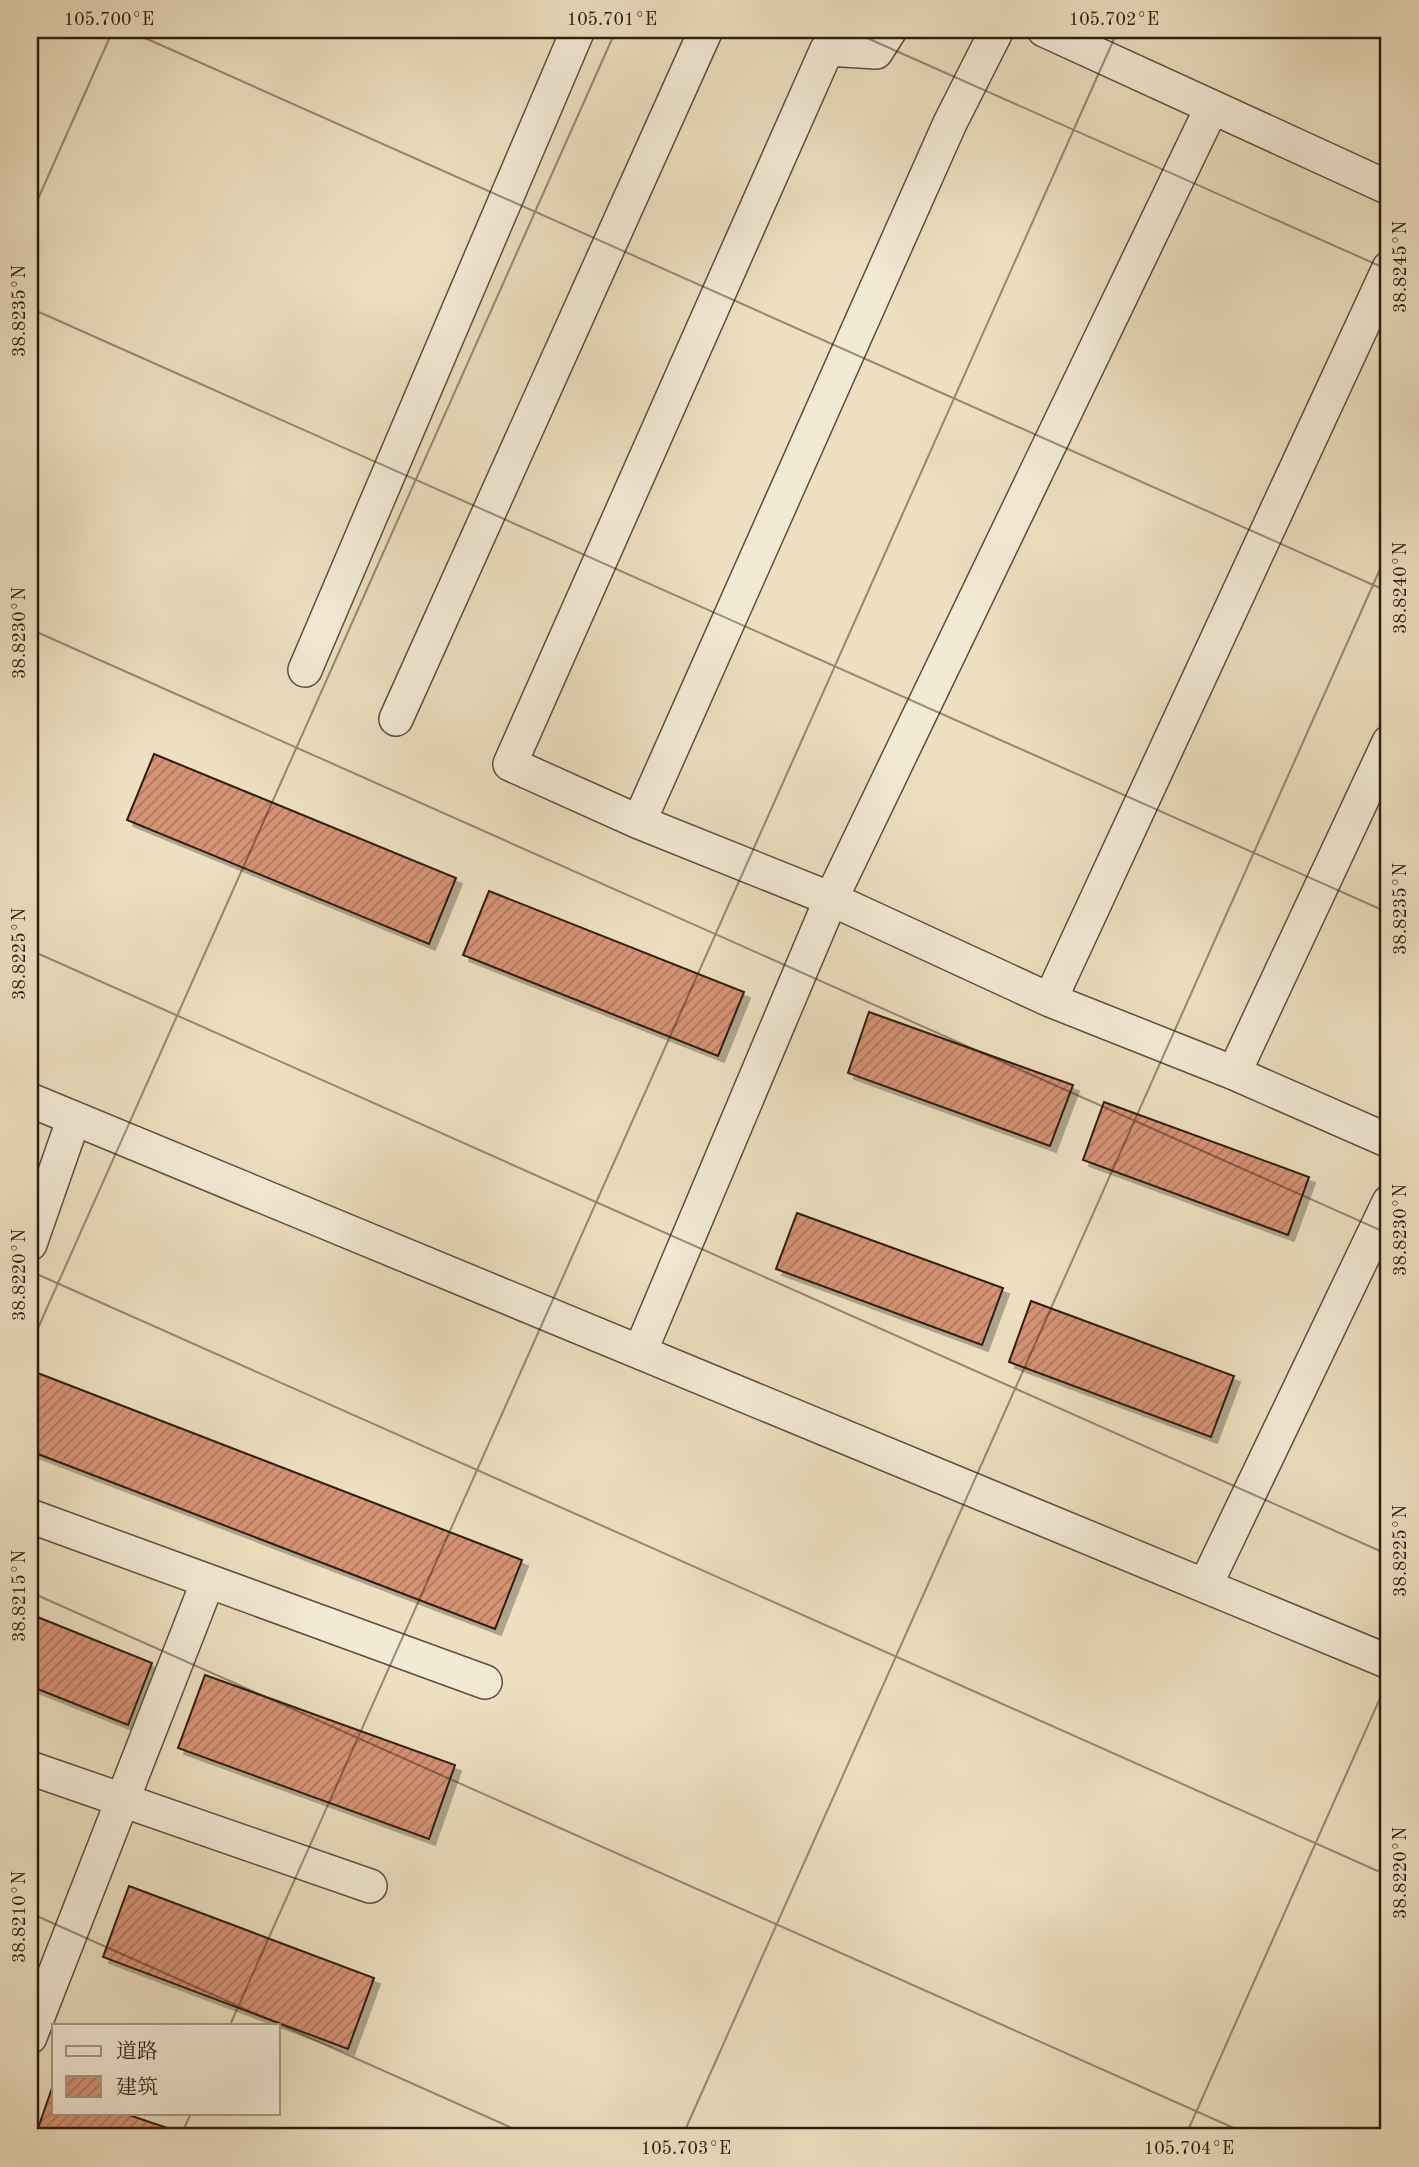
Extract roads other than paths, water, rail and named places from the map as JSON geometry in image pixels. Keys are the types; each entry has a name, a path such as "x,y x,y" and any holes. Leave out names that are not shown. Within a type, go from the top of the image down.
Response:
{"street":[{"path":"305,670 578,30"},
{"path":"396,719 706,30"},
{"path":"890,30 876,52 827,49 510,764 639,822 831,899 1050,1000 1234,1073 1389,1140"},
{"path":"639,822 950,122 997,30"},
{"path":"1044,30 1389,188"},
{"path":"640,1352 831,899 1212,107"},
{"path":"1050,1000 1389,268"},
{"path":"1234,1073 1389,742"},
{"path":"30,1100 1389,1662"},
{"path":"30,1244 74,1118"},
{"path":"1205,1586 1389,1202"},
{"path":"30,1516 485,1682"},
{"path":"30,2037 208,1581"},
{"path":"30,1768 370,1886"}]}
